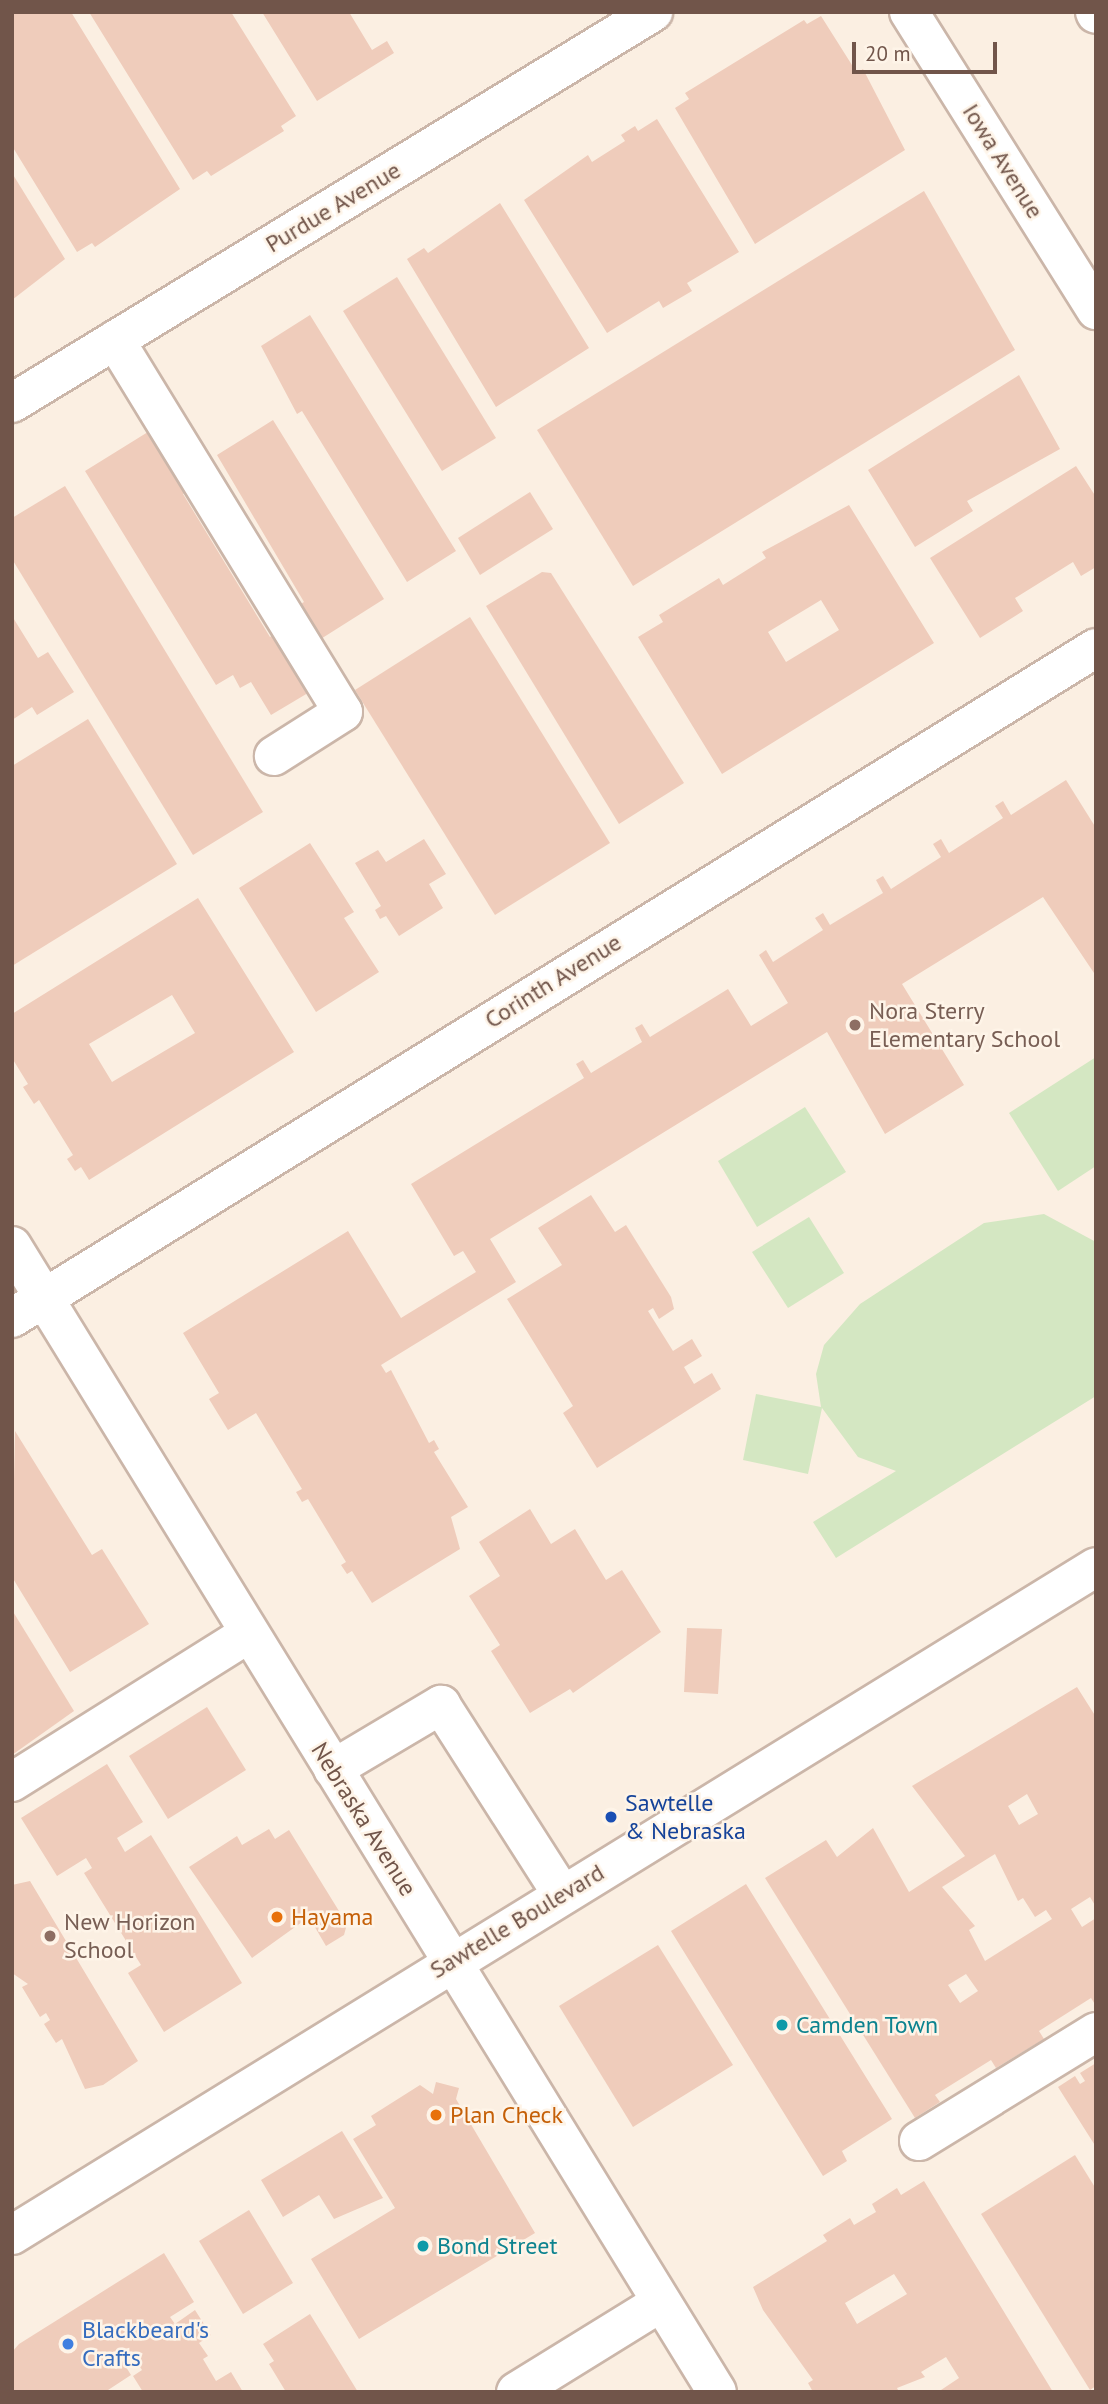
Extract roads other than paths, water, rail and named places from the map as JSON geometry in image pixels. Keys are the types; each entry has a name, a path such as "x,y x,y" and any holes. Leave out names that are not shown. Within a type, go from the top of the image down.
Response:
{"street":[{"name":"Purdue Avenue","path":"12,403 653,12"},
{"name":"Iowa Avenue","path":"909,12 1096,310"},
{"path":"115,340 343,712 274,756"},
{"name":"Corinth Avenue","path":"12,1318 1096,648"},
{"name":"Nebraska Avenue","path":"12,1246 248,1634 453,1960 660,2303 717,2392"},
{"name":"Sawtelle Boulevard","path":"12,2235 453,1960 1096,1567"},
{"path":"12,1782 248,1634"},
{"path":"333,1769 442,1705 562,1894"},
{"path":"919,2141 1096,2032"},
{"path":"516,2392 660,2303"}],"place":[{"name":"Nora Sterry Elementary School","path":"855,1025"},
{"name":"Sawtelle & Nebraska","path":"611,1817"},
{"name":"Hayama","path":"277,1917"},
{"name":"New Horizon School","path":"50,1936"},
{"name":"Camden Town","path":"782,2025"},
{"name":"Plan Check","path":"436,2115"},
{"name":"Bond Street","path":"423,2246"},
{"name":"Blackbeard's Crafts","path":"68,2344"}]}
